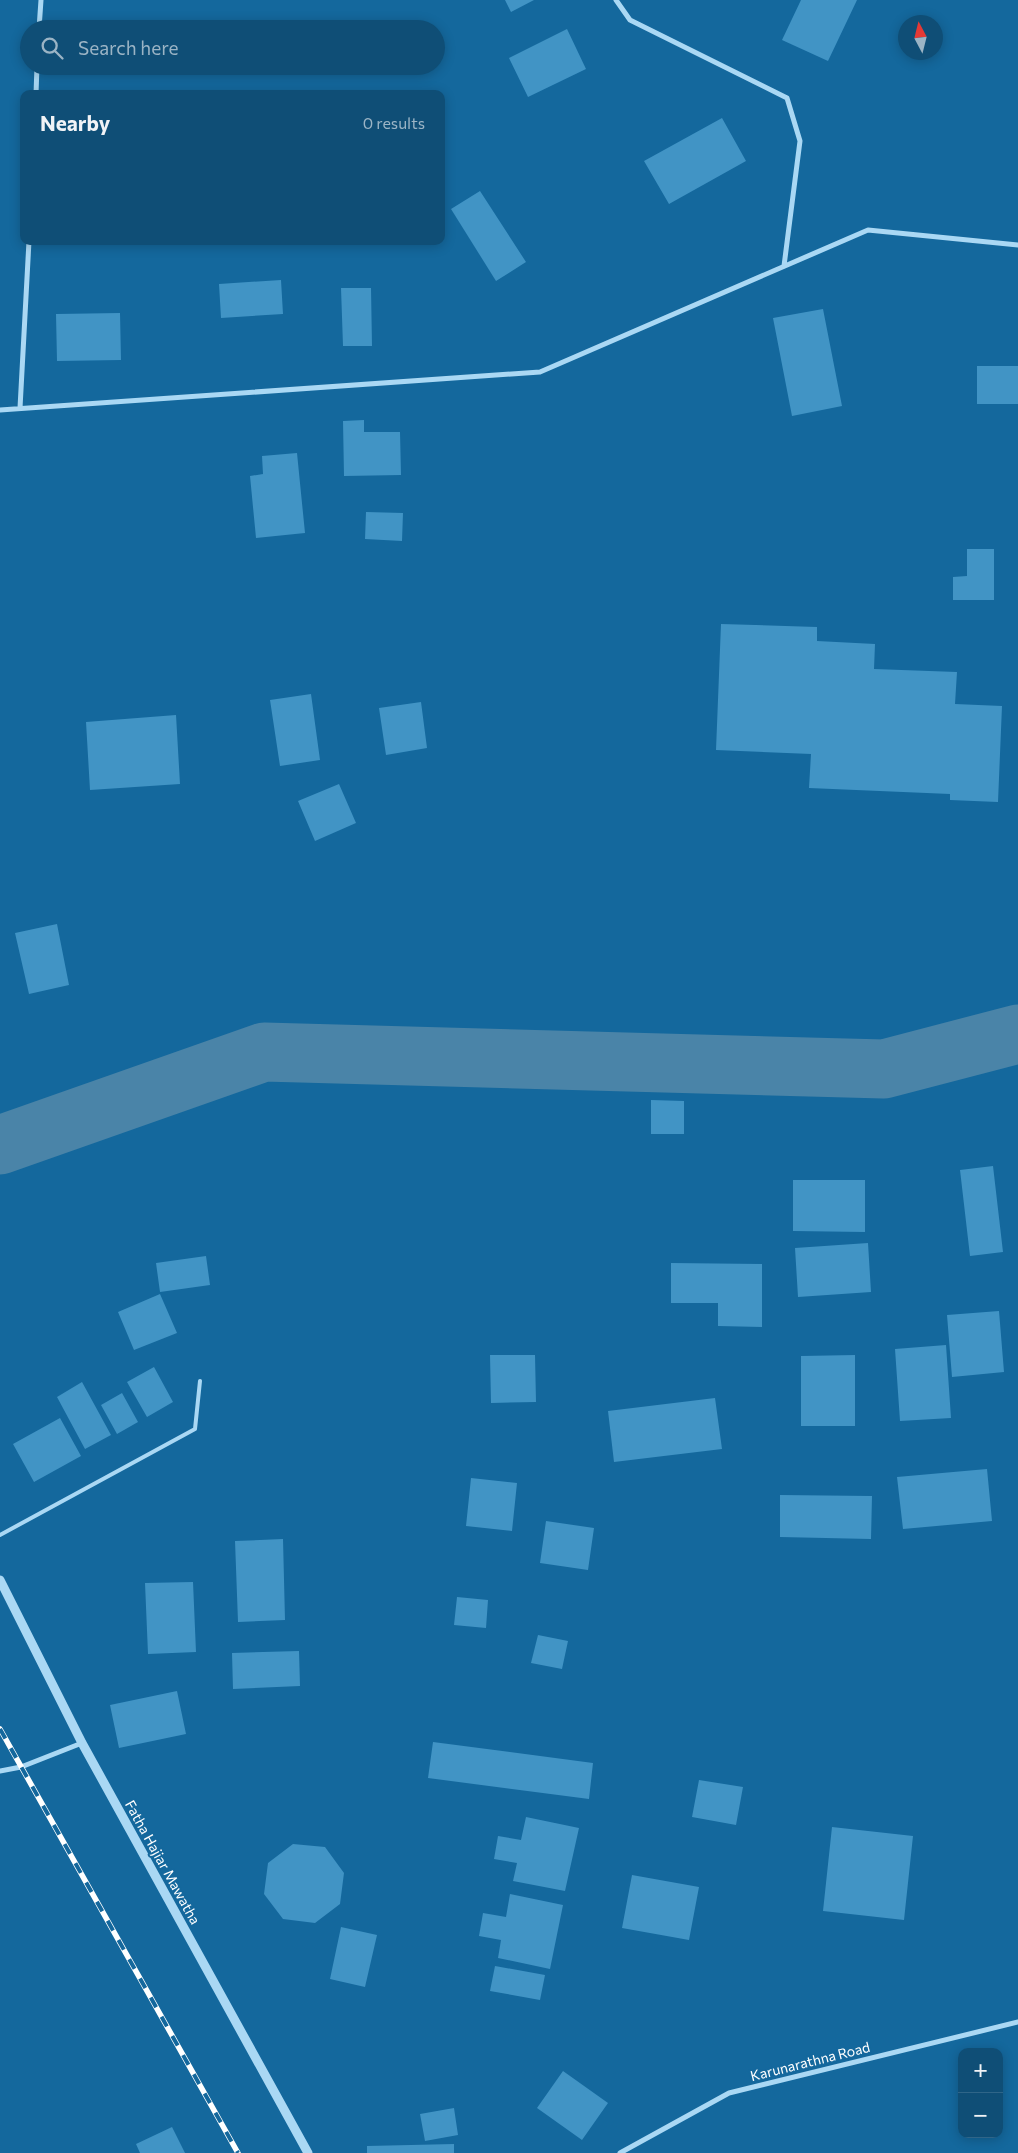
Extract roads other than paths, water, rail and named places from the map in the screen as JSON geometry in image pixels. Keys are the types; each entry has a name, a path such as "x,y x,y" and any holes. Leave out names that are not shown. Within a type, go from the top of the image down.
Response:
{"street":[{"path":"40,20 41,0"},
{"path":"616,0 630,20 787,98 800,141 784,266"},
{"path":"36,90 37,75"},
{"path":"0,410 540,372 868,230 1018,245"},
{"path":"20,408 29,245"},
{"name":"Fatha Hajiar Mawatha","path":"0,1580 82,1743 308,2153"},
{"path":"0,1770 21,1766 82,1743"},
{"name":"Karunarathna Road","path":"620,2153 729,2093 1018,2022"}],"lane":[{"path":"0,1535 195,1429 200,1381"}],"waterway":[{"path":"0,1145 264,1052 884,1069 1018,1034"}],"railway":[{"path":"0,1729 238,2153"}]}
